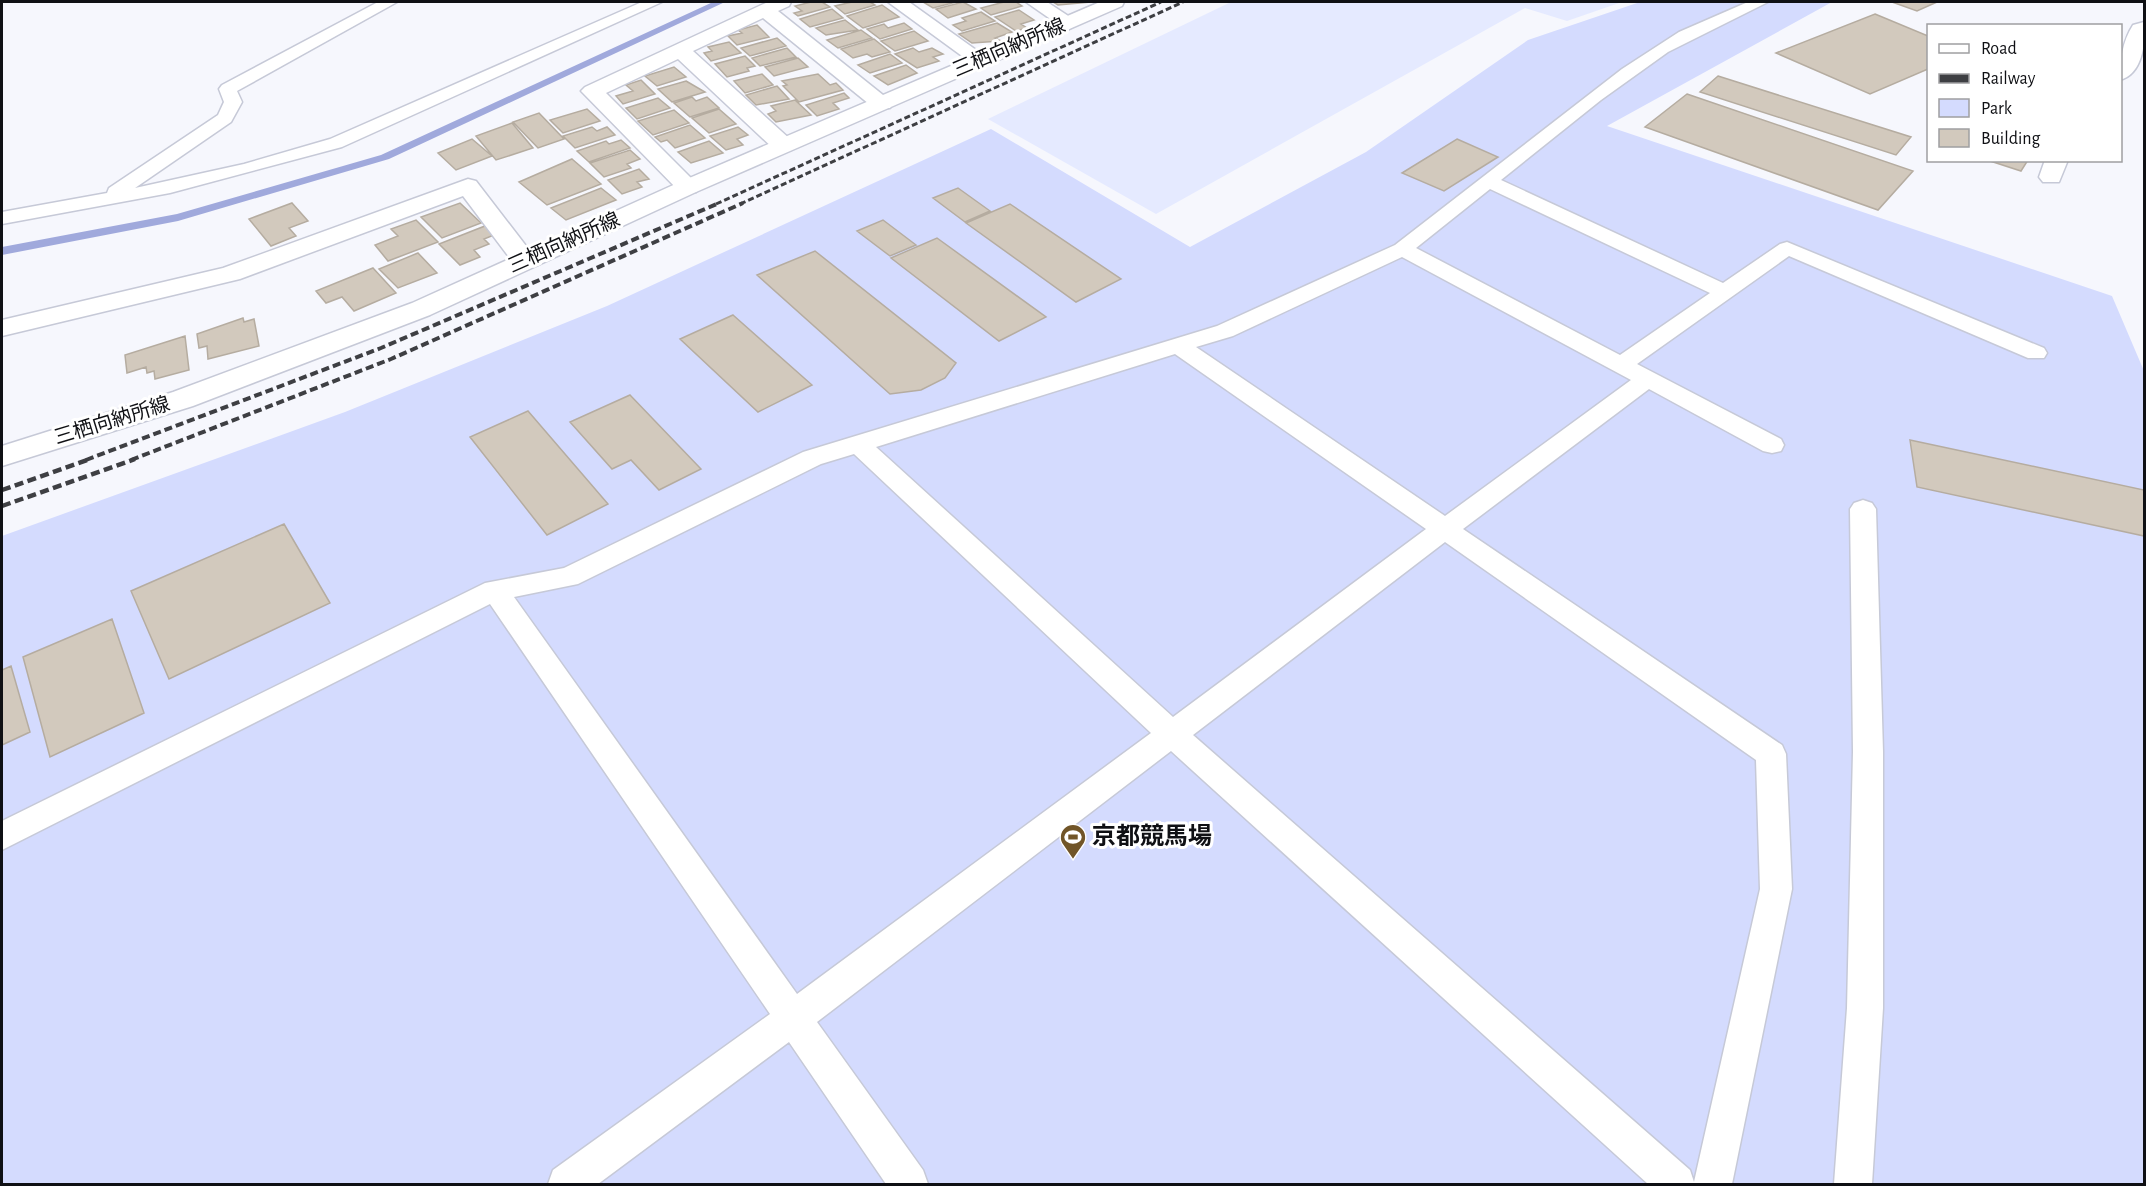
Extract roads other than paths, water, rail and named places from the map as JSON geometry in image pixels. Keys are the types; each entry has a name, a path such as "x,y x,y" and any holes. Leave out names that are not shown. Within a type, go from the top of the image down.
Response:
{"street":[{"path":"897,2 980,60"},
{"path":"1035,2 1069,22"},
{"name":"三栖向納所線","path":"2,456 183,399 421,309 688,187 1115,2"},
{"path":"688,187 592,91 773,5 882,103"},
{"path":"2122,73 2125,71 2140,29 2145,28"},
{"path":"680,49 783,146"},
{"path":"2,328 231,274 468,186 524,260"}],"lane":[{"path":"105,199 225,118 233,102 228,89 389,2"},
{"path":"2,218 105,199 249,168 336,143 654,2"},
{"path":"2,837 495,590 568,577 812,458 1225,331 1401,249 1488,182 1517,156 1663,47 1760,2"},
{"path":"1488,182 1725,292"},
{"path":"1621,365 1787,248 2036,353"},
{"path":"1401,249 1773,446"},
{"path":"1179,346 1771,754 1776,889 1713,1185"},
{"path":"567,1185 794,1020 1444,528 1648,379"},
{"path":"858,444 1172,734 1676,1185"},
{"path":"1854,1185 1865,1008 1868,752 1863,509"},
{"path":"495,590 909,1185"}],"waterway":[{"path":"2,251 178,217 288,187 385,157 720,2"}],"railway":[{"path":"716,204 1161,2"},
{"path":"740,204 1183,2"},
{"path":"86,460 381,348 719,203"},
{"path":"131,460 391,359 743,203"},
{"path":"2,490 90,459"},
{"path":"2,506 135,459"}],"place":[{"name":"京都競馬場","path":"1073,860"}]}
